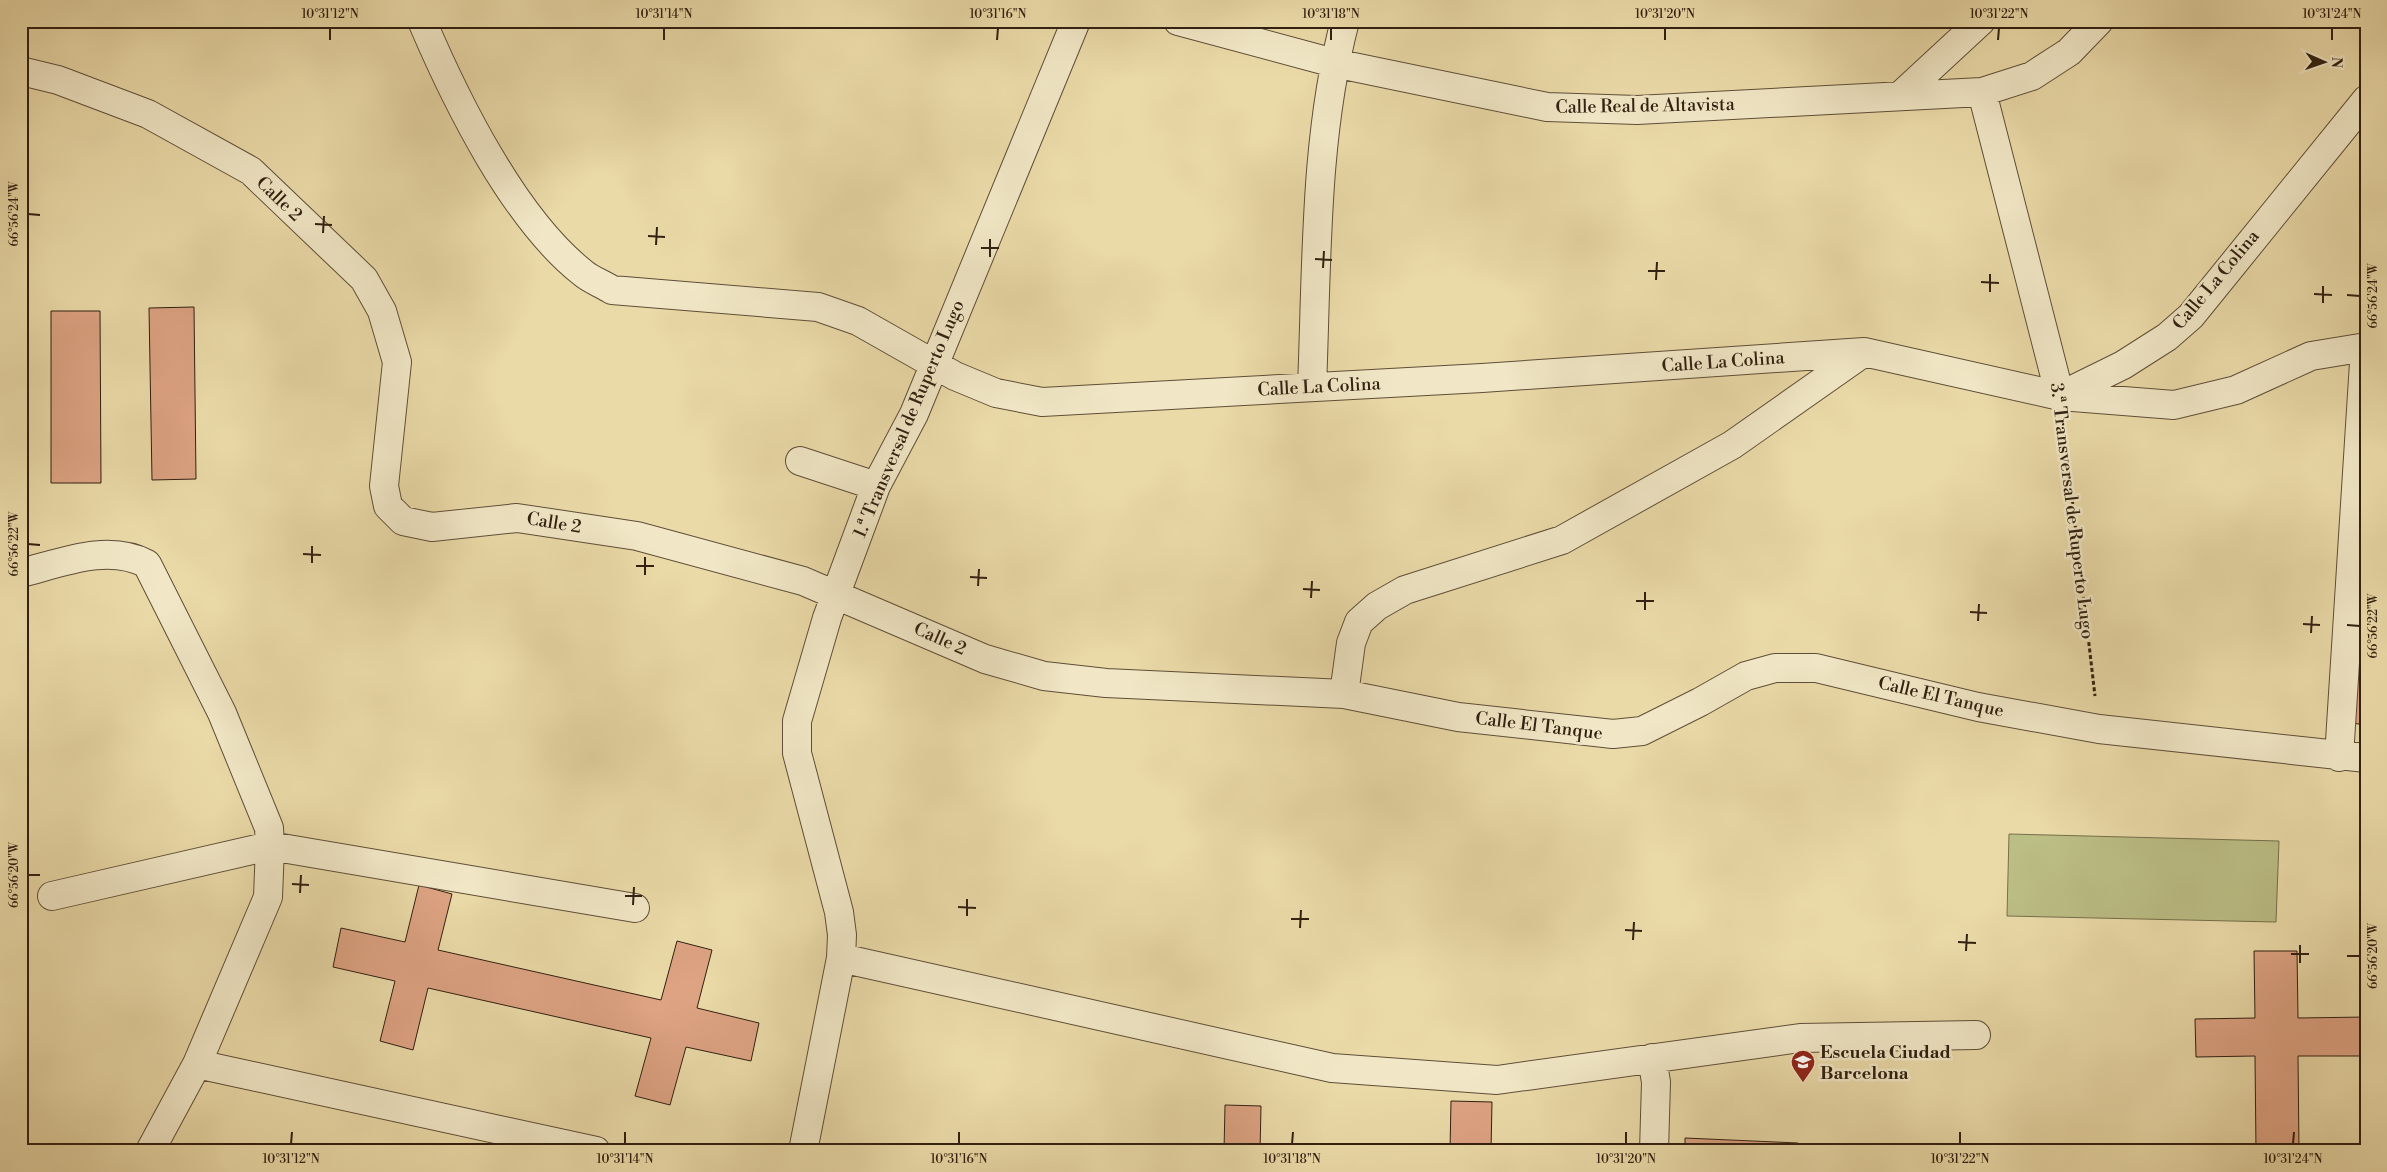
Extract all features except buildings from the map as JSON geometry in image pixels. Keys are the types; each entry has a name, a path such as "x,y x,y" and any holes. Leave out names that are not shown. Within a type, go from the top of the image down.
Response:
{"street":[{"name":"Calle La Colina","path":"422,21 443,70 519,203 548,240 584,274 612,290 818,307 858,320 945,369 996,393 1042,402 1482,378 1864,352 2060,396 2124,365 2167,337 2191,316 2366,100"},
{"name":"1.ª Transversal de Ruperto Lugo","path":"803,1151 841,958 842,935 839,912 800,762 797,721 827,618 838,594 876,486 914,414 945,369 1076,21"},
{"name":"Calle Real de Altavista","path":"1178,21 1334,63 1547,107 1637,110 1982,92 2032,76 2069,52 2099,21"},
{"path":"1312,387 1320,190 1334,63 1345,21"},
{"path":"1900,96 1981,21"},
{"name":"Calle 2","path":"21,71 58,80 148,114 251,171 364,280 382,311 397,362 384,486 388,506 402,521 432,527 517,518 637,536 804,581 838,594 985,659 1044,676 1106,683 1344,694"},
{"name":"3.ª Transversal de Ruperto Lugo","path":"1982,92 2060,396"},
{"path":"2060,396 2174,405 2236,390 2310,356 2365,347 2352,757"},
{"path":"1344,694 1351,643 1359,622 1377,606 1405,590 1562,540 1732,445 1864,352"},
{"path":"800,461 876,486"},
{"path":"21,573 90,556 119,555 135,557 147,564 222,713 269,828 268,897 197,1064 150,1151"},
{"name":"Calle El Tanque","path":"1344,694 1458,716 1613,734 1642,731 1746,676 1775,668 1816,668 1978,707 2099,729 2352,757"},
{"path":"52,896 270,846 635,908"},
{"path":"841,958 1332,1068 1497,1080 1800,1038 1976,1035"},
{"path":"1652,1058 1656,1082 1654,1151"},
{"path":"197,1064 596,1151"}],"path":[{"name":"3.ª Transversal de Ruperto Lugo","path":"2060,396 2099,729"}],"green space":[{"path":"2009,834 2279,841 2276,922 2007,916"}],"place":[{"name":"Escuela Ciudad Barcelona","path":"1803,1083"}]}
